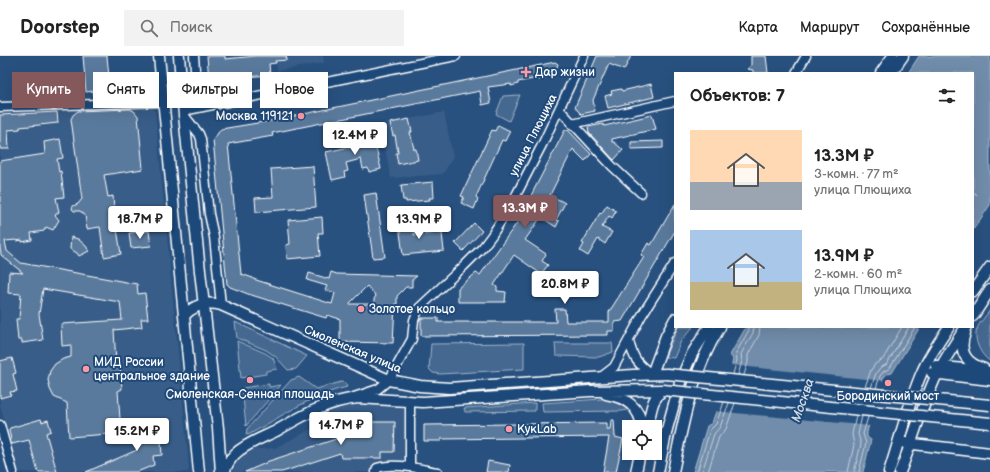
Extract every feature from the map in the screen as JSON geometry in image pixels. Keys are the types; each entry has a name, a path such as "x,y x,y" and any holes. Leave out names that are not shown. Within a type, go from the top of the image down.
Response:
{"main road":[{"path":"159,56 199,472"},
{"path":"179,56 204,304 223,472"},
{"path":"882,72 893,56"},
{"path":"892,72 903,56"},
{"path":"974,290 990,266"},
{"path":"974,314 990,290"},
{"name":"Смоленская улица","path":"204,304 211,303 221,305 389,380 420,386 449,388 601,377 667,374 990,406"},
{"path":"184,316 196,306 204,304"},
{"path":"652,374 666,336 674,321"},
{"path":"658,472 667,429 681,379 692,354 708,328"},
{"path":"673,472 694,381 700,364 719,328"},
{"path":"889,472 924,369 934,348 948,328"},
{"path":"900,472 923,406 939,370 965,328"},
{"path":"966,328 962,342 964,354 970,362 976,366 990,371"},
{"path":"924,369 990,371"},
{"path":"939,370 990,380"},
{"path":"223,472 232,458 243,448 314,410 339,401 365,398 423,402 590,391 663,390 990,422"},
{"path":"649,420 653,401 663,390"},
{"path":"590,391 612,395 623,399 637,410 641,420"},
{"path":"898,442 990,453"},
{"path":"636,472 639,460"}],"street":[{"path":"194,56 195,72"},
{"path":"252,97 456,56"},
{"name":"улица Плющиха","path":"351,399 378,389 389,380 412,339 414,320 419,308 469,261 492,235 514,199 560,110 584,56"},
{"path":"797,72 806,56"},
{"path":"0,107 163,102"},
{"path":"572,124 674,102"},
{"path":"198,108 184,113 201,139 221,305"},
{"path":"560,110 612,166 641,193"},
{"path":"601,377 614,367 642,315 674,265"},
{"path":"629,341 634,357 652,374"},
{"path":"410,402 410,467"},
{"path":"0,425 13,472"},
{"path":"376,472 377,468 382,467 410,467 438,472"}],"shaded area":[{"path":"207,56 323,56 324,63 277,71 276,63 262,65 256,76 252,76 252,72 208,72"},
{"path":"520,95 509,121 496,114 503,96"},
{"path":"124,108 152,108 155,111 189,467 188,472 18,472 0,405 0,113"},
{"path":"444,112 453,157 443,174 391,178 380,125"},
{"path":"990,310 990,361 981,352 977,343 976,333 979,324"},
{"path":"235,322 307,356 296,369 288,370 275,356 266,350 237,338"},
{"path":"678,328 692,328 681,341 674,358 665,357"},
{"path":"237,341 273,358 277,369 266,371 266,374 241,378"},
{"path":"524,343 524,369 440,374 433,373 429,369 431,344"},
{"path":"555,343 612,343 613,352 599,357 556,356"},
{"path":"299,377 316,389 341,382 345,383 347,387 321,395 246,435 247,429 291,380"},
{"path":"269,384 269,387 281,385 246,426 242,388"},
{"path":"602,397 617,400 629,409 623,411 543,412 542,403 602,399"},
{"path":"535,403 535,411 465,412 464,408"},
{"path":"350,405 400,405 404,409 405,457 402,461 376,462 372,465 370,472 233,472 237,460 249,450 275,448 317,426 331,410"}],"water":[{"path":"919,56 990,56 990,205 974,229 974,72 909,72"},
{"name":"Москва","path":"745,328 919,328 892,373 887,374 883,378 867,432 867,437 871,440 863,472 693,472 707,426 712,423 732,364 733,359 730,355"}],"pier":[{"path":"730,365 885,381 871,426 714,411"}],"building":[{"path":"83,56 107,56 109,72 93,72 93,91 86,92"},
{"path":"207,56 225,56 225,59 256,56 286,56 287,60 275,61 276,63 269,64 270,72 260,72 260,76 252,76 252,72 208,72"},
{"path":"597,56 631,56 624,70 609,64 593,100 595,111 581,114 575,107"},
{"path":"751,56 766,56 768,72 753,72 753,70 747,69 751,66"},
{"path":"555,62 558,64 554,75 546,76 546,78 518,82 518,84 511,86 511,84 488,87 491,103 482,105 480,91 272,133 273,136 228,144 241,274 332,304 335,293 325,290 327,286 307,280 309,273 329,279 331,272 337,274 417,276 412,280 412,287 406,287 397,296 397,304 395,304 393,343 340,342 340,319 327,315 326,318 248,294 230,287 227,284 213,140 221,129 270,121","holes":["367,286 376,296 374,299 374,304 349,304"]},
{"path":"651,84 654,97 608,108 605,96 612,94 611,91 621,89 622,91"},
{"path":"130,109 138,116 143,169 104,175 108,197 113,196 114,209 110,209 112,223 116,223 121,254 104,257 100,227 87,229 85,215 80,211 74,211 72,209 73,206 78,204 82,199 71,119 78,111"},
{"path":"57,112 58,123 20,127 20,129 8,130 9,149 0,149 0,115"},
{"path":"652,115 656,129 612,139 612,142 623,150 614,160 589,133 588,127 603,124 604,126"},
{"path":"409,119 412,132 410,132 418,160 398,164 395,135 393,136 390,123"},
{"path":"498,125 510,131 505,141 502,140 476,197 478,199 474,209 461,203 464,197 461,196 492,130 495,131"},
{"path":"371,126 381,169 369,172 368,168 363,169 361,159 346,163 348,171 344,172 345,177 332,180 326,152 363,144 359,129"},
{"path":"565,130 568,130 591,154 585,161 573,149 550,195 565,203 556,220 559,221 556,227 541,217 525,240 546,254 542,261 548,265 541,274 514,255 494,285 497,287 497,291 506,292 505,302 458,302 458,288 476,273 480,275 526,210 524,209"},
{"name":"МИД России центральное здание","path":"60,139 63,158 57,159 59,172 61,171 64,197 56,198 59,212 55,215 59,220 53,230 46,227 44,231 31,233 32,240 22,242 22,240 5,241 7,251 21,263 137,284 138,294 145,293 148,319 141,319 142,327 114,330 116,363 120,365 122,389 118,391 121,433 69,437 67,403 54,397 48,380 50,371 55,364 63,359 71,357 71,345 62,346 61,324 122,320 120,302 43,289 39,314 43,340 22,343 22,340 18,340 16,319 19,319 21,294 8,293 9,272 23,273 1,255 0,161 45,154 44,142"},
{"path":"663,141 663,148 631,149 631,142"},
{"path":"313,166 316,207 256,212 255,198 273,197 271,169"},
{"path":"433,182 434,198 429,198 430,200 406,202 406,200 403,200 401,185"},
{"path":"376,193 385,257 373,258 364,195"},
{"path":"607,205 616,211 612,218 609,216 602,227 612,232 605,244 598,239 588,256 580,251 584,244 582,243 600,213 601,214"},
{"path":"674,206 674,233 622,321 614,322 614,331 608,331 608,335 421,336 421,318 438,318 438,322 556,322 555,309 565,309 566,322 609,322 609,312 644,257 641,255 648,243 651,245"},
{"path":"322,217 323,233 318,233 320,256 287,259 286,245 290,244 288,220"},
{"path":"406,217 407,227 414,226 414,235 442,233 444,251 403,255 398,218"},
{"path":"474,223 482,231 463,251 455,243"},
{"path":"149,231 151,246 131,248 129,233"},
{"path":"71,237 78,239 89,251 79,256 70,249"},
{"path":"12,358 16,373 13,374 17,391 10,392 11,395 0,398 0,361"},
{"path":"41,419 42,422 48,420 51,431 46,433 57,472 38,472 29,440 12,444 9,430 10,428"},
{"path":"611,420 614,420 615,437 622,439 616,472 603,472 609,437 441,439 441,441 424,441 424,425 607,423 607,429 610,429"},
{"path":"152,422 153,430 160,429 162,455 153,456 154,465 137,472 86,472 137,450 135,423"},
{"path":"340,422 395,422 394,452 382,452 382,458 341,458 340,453 282,472 245,472 266,462 339,438"},
{"path":"488,461 510,465 509,472 486,472"}],"ferry route":[{"path":"974,193 979,196"}],"place":[{"name":"Дар жизни","path":"526,72"},
{"name":"Москва 119121","path":"301,116"},
{"name":"Золотое кольцо","path":"361,309"},
{"name":"МИД России центральное здание","path":"86,369"},
{"name":"Смоленская-Сенная площадь","path":"250,380"},
{"name":"Бородинский мост","path":"888,383"},
{"name":"КукLab","path":"509,429"}]}
